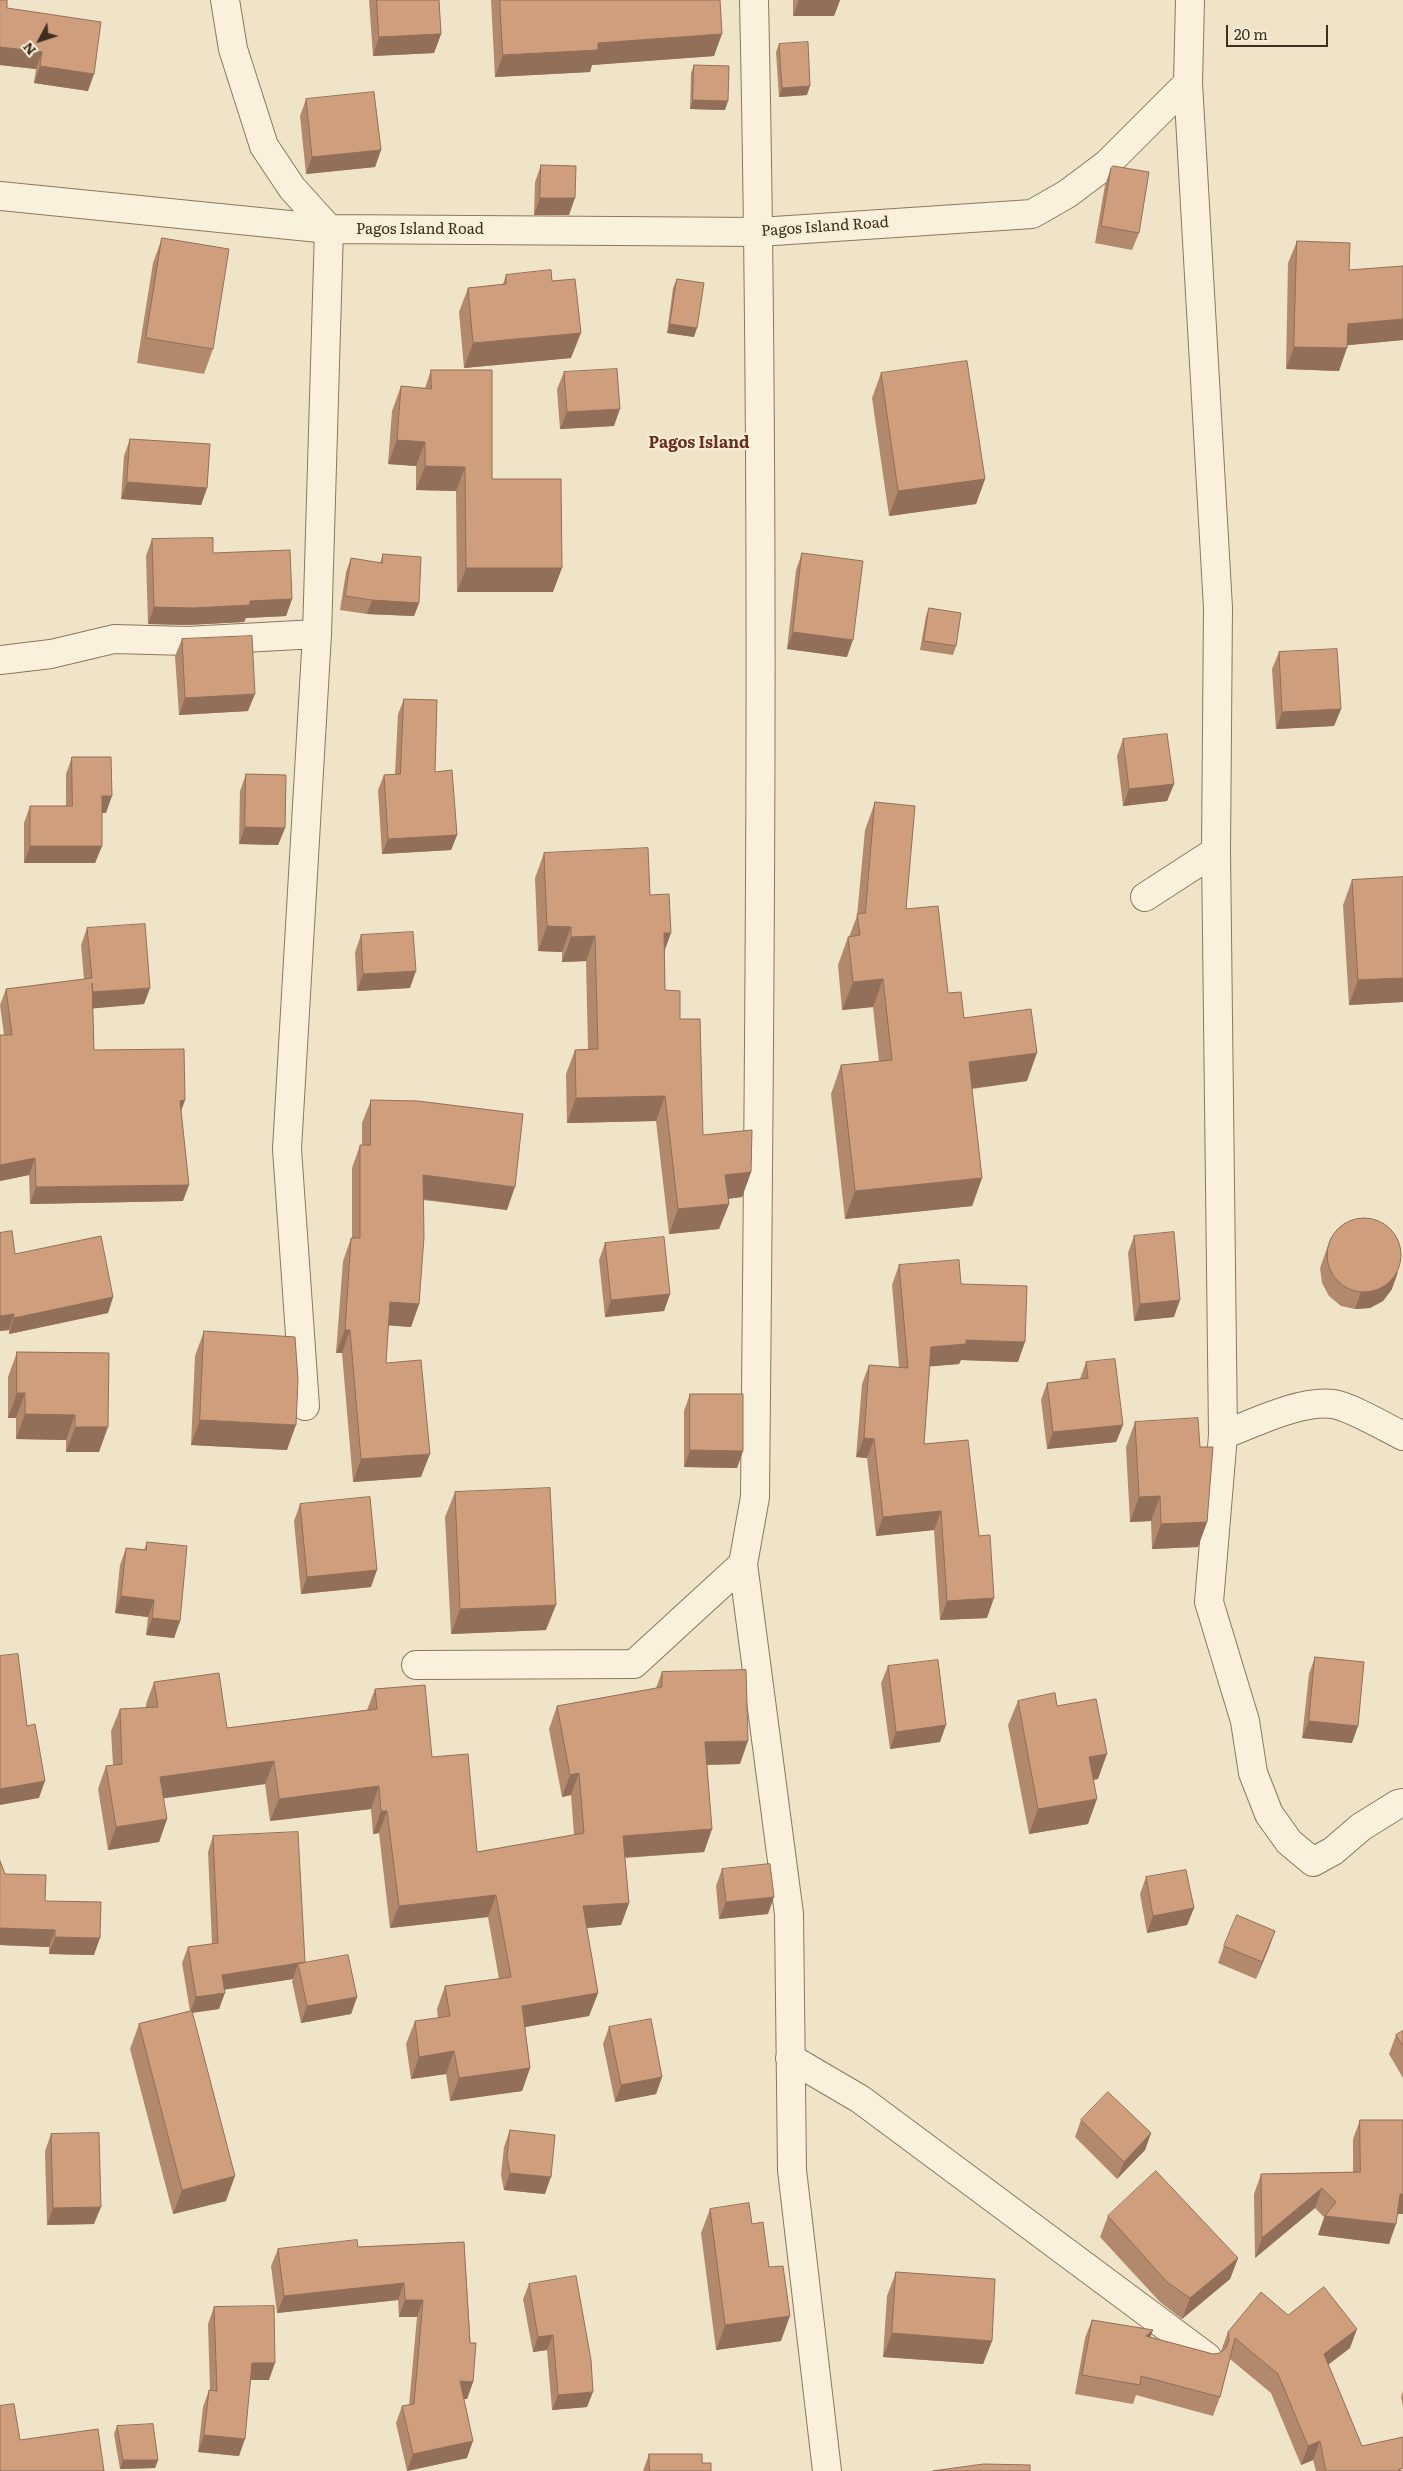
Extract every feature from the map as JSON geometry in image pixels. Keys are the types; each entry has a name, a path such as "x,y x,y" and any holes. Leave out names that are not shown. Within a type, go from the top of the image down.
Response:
{"street":[{"path":"225,0 234,49 264,146 292,188 329,229 317,634 287,1149 305,1406"},
{"path":"754,0 759,232 759,1047 755,1486 743,1564 788,1914 792,2170 827,2471"},
{"path":"1190,0 1188,84 1218,608 1216,851 1223,1435 1209,1602 1245,1721 1253,1773 1268,1814 1289,1842 1313,1862 1333,1852 1361,1827 1403,1803"},
{"name":"Pagos Island Road","path":"0,196 329,229 759,232 1032,214 1066,194 1107,164 1188,84"},
{"path":"0,660 51,654 114,640 187,641 317,634"},
{"path":"1145,897 1216,851"},
{"path":"1223,1435 1295,1408 1334,1404 1403,1436"},
{"path":"416,1665 634,1664 743,1564"},
{"path":"790,2058 860,2099 1207,2357"}],"building":[{"path":"0,0 7,0 7,8 101,22 94,74 40,66 42,52 0,47"},
{"path":"377,0 439,0 441,34 379,37"},
{"path":"500,0 720,0 722,34 598,43 598,50 503,55"},
{"path":"808,42 810,86 782,88 779,44"},
{"path":"694,65 729,66 728,101 693,100"},
{"path":"374,92 381,150 312,157 306,99"},
{"path":"541,165 576,166 575,198 540,198"},
{"path":"1113,166 1149,172 1139,233 1101,226 1111,168"},
{"path":"162,238 229,249 213,349 146,338"},
{"path":"1297,241 1350,243 1349,270 1403,266 1403,319 1348,324 1347,348 1294,347"},
{"path":"551,270 552,281 575,279 581,333 473,343 468,288 506,284 506,275"},
{"path":"677,279 704,283 697,328 670,324"},
{"path":"967,361 985,479 898,491 881,373"},
{"path":"617,369 620,409 567,412 564,372"},
{"path":"431,370 492,370 492,479 561,479 562,568 466,568 465,467 425,466 425,442 397,440 401,386 431,389"},
{"path":"130,439 210,444 207,488 127,482"},
{"path":"213,538 213,553 290,550 292,599 250,601 250,605 193,608 154,607 152,539"},
{"path":"802,553 863,561 853,640 793,632"},
{"path":"383,554 421,557 419,603 345,596 351,558 382,563"},
{"path":"929,608 961,613 956,646 924,641"},
{"path":"252,636 255,694 185,698 182,639"},
{"path":"1337,649 1341,709 1282,712 1279,652"},
{"path":"404,699 437,700 435,772 452,770 457,835 388,839 384,775 400,774"},
{"path":"1167,734 1174,784 1129,789 1123,739"},
{"path":"72,757 111,757 112,796 102,796 102,846 30,846 30,806 72,806"},
{"path":"246,774 286,775 285,828 245,827"},
{"path":"875,802 915,806 906,909 938,906 948,993 961,992 964,1018 1031,1009 1037,1053 969,1062 982,1178 855,1191 841,1065 892,1060 883,979 853,982 848,937 860,935 857,914 865,913"},
{"path":"648,848 650,895 669,894 671,933 664,933 665,990 680,991 680,1019 700,1019 703,1135 752,1130 751,1172 725,1175 729,1204 678,1209 665,1096 576,1098 575,1050 598,1049 595,936 571,937 571,927 547,926 544,853"},
{"path":"1403,877 1403,978 1358,980 1352,880"},
{"path":"145,924 150,988 93,992 92,983 94,1050 184,1049 185,1100 180,1101 189,1185 36,1187 35,1158 0,1165 0,1035 12,1035 6,989 92,978 87,928"},
{"path":"413,932 416,971 363,974 361,935"},
{"path":"371,1100 418,1101 523,1114 515,1187 423,1175 424,1237 419,1304 390,1302 386,1363 421,1360 430,1454 361,1459 350,1330 345,1330 351,1238 360,1238 360,1145 370,1145"},
{"path":"1357,1218 1371,1218 1385,1224 1395,1234 1401,1248 1399,1269 1385,1286 1371,1292 1357,1292 1343,1286 1333,1276 1327,1262 1327,1248 1333,1234 1343,1224"},
{"path":"12,1231 15,1254 101,1236 113,1297 14,1318 14,1314 0,1316 0,1233"},
{"path":"1174,1232 1180,1300 1140,1304 1134,1236"},
{"path":"664,1237 670,1294 611,1300 605,1243"},
{"path":"959,1260 961,1284 1027,1286 1025,1342 966,1340 966,1344 931,1347 924,1444 968,1440 979,1536 990,1535 994,1598 947,1601 941,1511 883,1517 874,1439 864,1438 869,1365 908,1368 899,1265"},
{"path":"204,1331 295,1337 298,1380 296,1425 200,1420"},
{"path":"17,1352 109,1353 108,1427 75,1427 75,1415 25,1414 25,1393 17,1393"},
{"path":"1115,1359 1123,1425 1053,1432 1047,1383 1088,1378 1086,1362"},
{"path":"690,1394 743,1394 743,1451 690,1450"},
{"path":"1198,1418 1200,1447 1213,1447 1207,1522 1161,1524 1160,1496 1139,1497 1135,1422"},
{"path":"550,1488 556,1605 460,1609 455,1492"},
{"path":"370,1497 377,1570 307,1577 300,1504"},
{"path":"147,1542 187,1546 180,1621 152,1618 154,1600 121,1596 126,1548 146,1550"},
{"path":"18,1654 27,1726 35,1724 45,1781 0,1789 0,1656"},
{"path":"1315,1657 1364,1662 1358,1726 1309,1721"},
{"path":"938,1660 946,1725 896,1732 888,1666"},
{"path":"746,1670 748,1741 705,1742 712,1829 623,1836 629,1903 583,1906 598,1993 522,2006 530,2068 459,2078 454,2051 419,2057 415,2021 450,2016 445,1986 511,1977 496,1895 399,1906 387,1811 381,1811 379,1786 279,1799 274,1761 160,1777 167,1819 116,1827 106,1766 122,1764 120,1709 158,1707 154,1682 219,1673 227,1728 377,1709 375,1689 425,1685 432,1757 468,1754 477,1852 584,1833 579,1773 570,1775 557,1706 662,1687 662,1672"},
{"path":"1055,1693 1057,1706 1096,1699 1107,1754 1089,1757 1097,1799 1038,1809 1018,1701"},
{"path":"298,1832 305,1962 222,1975 225,1993 196,1997 188,1947 218,1943 213,1836"},
{"path":"0,1861 5,1874 46,1875 45,1901 101,1902 100,1938 55,1937 55,1930 0,1928"},
{"path":"770,1864 774,1897 726,1902 722,1869"},
{"path":"1186,1870 1194,1908 1153,1916 1146,1877"},
{"path":"1237,1915 1275,1931 1262,1962 1224,1946"},
{"path":"348,1955 357,1997 307,2006 298,1964"},
{"path":"192,2011 235,2176 182,2190 139,2024"},
{"path":"651,2019 662,2077 621,2085 609,2027"},
{"path":"1403,2031 1403,2046 1396,2035"},
{"path":"1108,2092 1151,2133 1124,2162 1081,2120"},
{"path":"1360,2120 1403,2120 1403,2194 1400,2194 1396,2224 1325,2216 1336,2202 1322,2188 1262,2238 1261,2174 1360,2172"},
{"path":"510,2130 555,2135 551,2177 510,2173 507,2158"},
{"path":"99,2133 101,2207 53,2208 51,2134"},
{"path":"1156,2171 1238,2258 1190,2298 1167,2282 1108,2216"},
{"path":"749,2203 752,2224 763,2222 769,2267 783,2266 790,2316 725,2325 710,2209"},
{"path":"357,2240 358,2247 464,2242 470,2343 476,2343 473,2382 460,2381 473,2441 413,2454 402,2406 414,2404 423,2300 405,2300 404,2283 284,2296 278,2249"},
{"path":"896,2272 995,2279 992,2341 892,2333"},
{"path":"576,2276 591,2360 593,2392 558,2395 553,2335 538,2337 529,2284"},
{"path":"1324,2287 1357,2329 1324,2354 1362,2446 1403,2437 1403,2468 1399,2469 1399,2471 1326,2471 1320,2441 1308,2446 1278,2374 1235,2338 1220,2397 1141,2376 1140,2385 1082,2375 1092,2320 1153,2330 1146,2336 1213,2354 1220,2353 1226,2348 1229,2340 1228,2332 1261,2292 1288,2315"},
{"path":"274,2306 275,2363 252,2363 245,2439 204,2435 209,2390 217,2391 214,2307"},
{"path":"14,2404 20,2440 98,2429 104,2471 0,2471 0,2406"},
{"path":"153,2424 158,2460 123,2460 117,2426"},
{"path":"649,2454 702,2454 702,2463 711,2463 711,2471 650,2471"},
{"path":"984,2464 1030,2465 1030,2471 933,2471"}],"district":[{"name":"Pagos Island","path":"699,443"}]}
